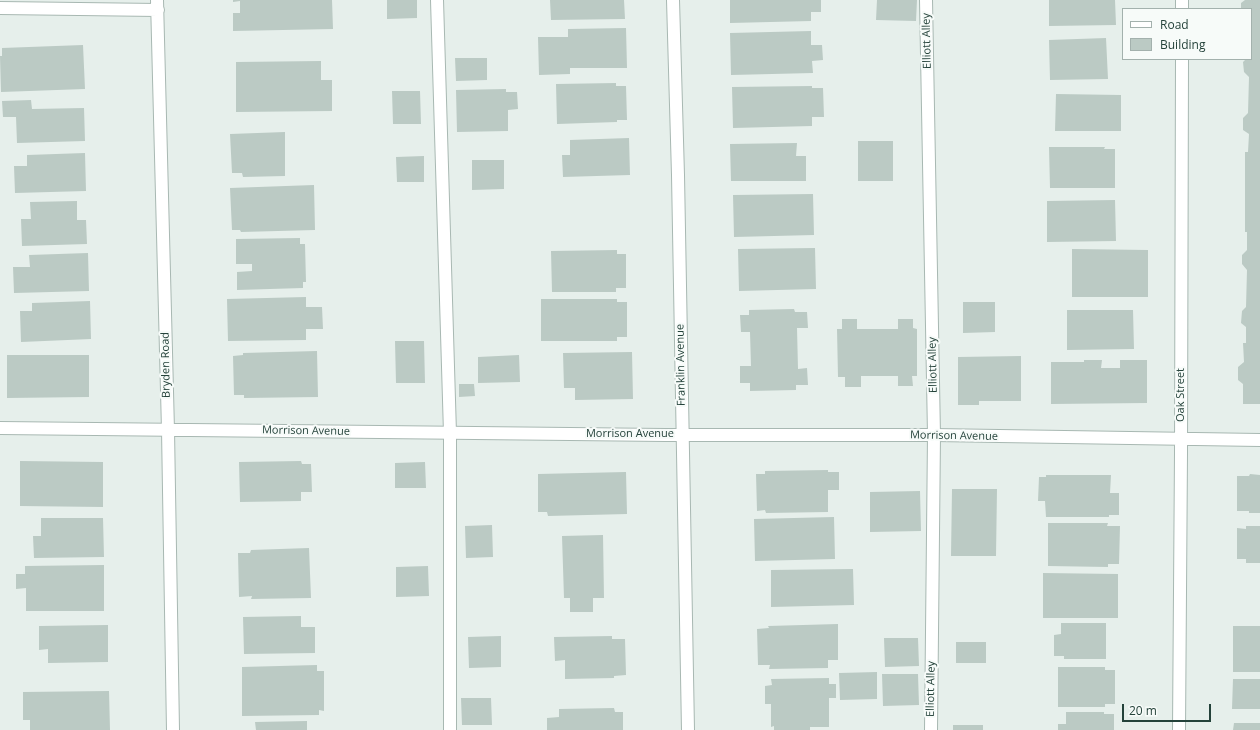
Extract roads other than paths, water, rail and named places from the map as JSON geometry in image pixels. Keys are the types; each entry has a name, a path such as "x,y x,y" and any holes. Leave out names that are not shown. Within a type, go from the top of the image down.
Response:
{"street":[{"path":"437,0 450,433 450,730"},
{"name":"Franklin Avenue","path":"673,0 678,183 688,730"},
{"name":"Elliott Alley","path":"926,0 934,435 931,730"},
{"path":"0,8 158,5"},
{"name":"Bryden Road","path":"158,5 174,730"},
{"name":"Oak Street","path":"1179,730 1182,60"},
{"name":"Morrison Avenue","path":"0,428 665,435 934,435 1260,440"}]}
